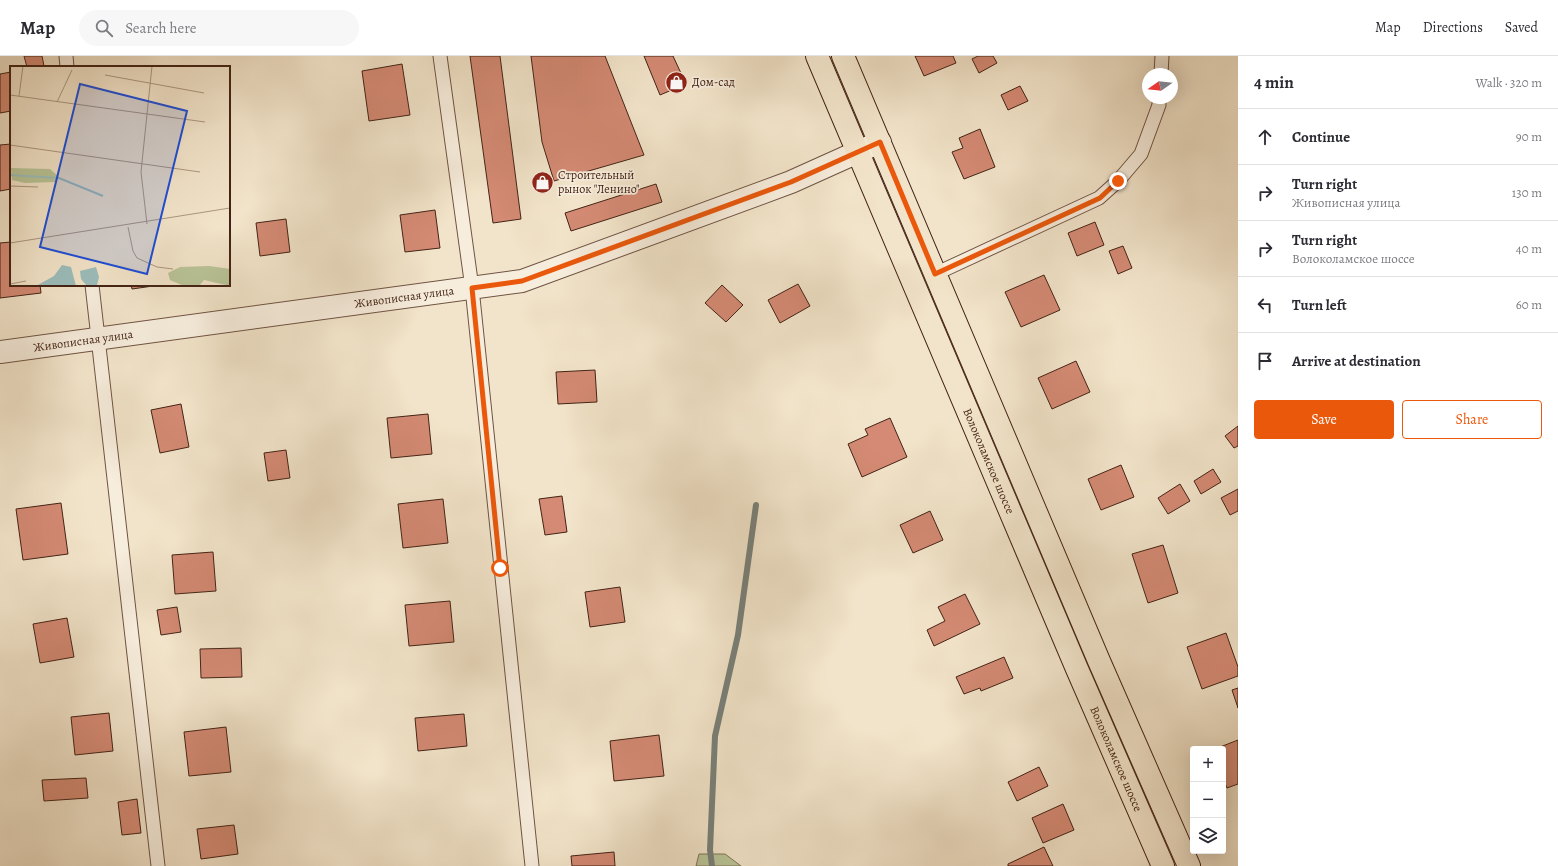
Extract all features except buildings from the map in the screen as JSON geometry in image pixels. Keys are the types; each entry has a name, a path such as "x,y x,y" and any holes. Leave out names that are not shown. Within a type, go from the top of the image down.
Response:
{"main road":[{"name":"Волоколамское шоссе","path":"817,56 1074,662 1163,866"},
{"name":"Волоколамское шоссе","path":"843,56 1096,654 1189,866"}],"street":[{"name":"Живописная улица","path":"0,352 522,281 791,182 880,142"}],"lane":[{"path":"66,56 67,66"},
{"path":"440,56 472,288 532,866"},
{"path":"1161,68 1162,56"},
{"path":"935,274 1100,198 1118,181 1141,154 1159,104"},
{"path":"92,286 158,866"}],"green space":[{"path":"699,854 725,854 741,866 696,866"}],"waterway":[{"path":"712,866 710,850 715,736 738,635 756,505"}],"place":[{"name":"Дом-сад","path":"676,82"},
{"name":"Строительный рынок \"Ленино\"","path":"542,182"}],"route":[{"path":"500,568 472,288 522,281 791,182 880,142 935,274 1100,198 1118,181"}]}
